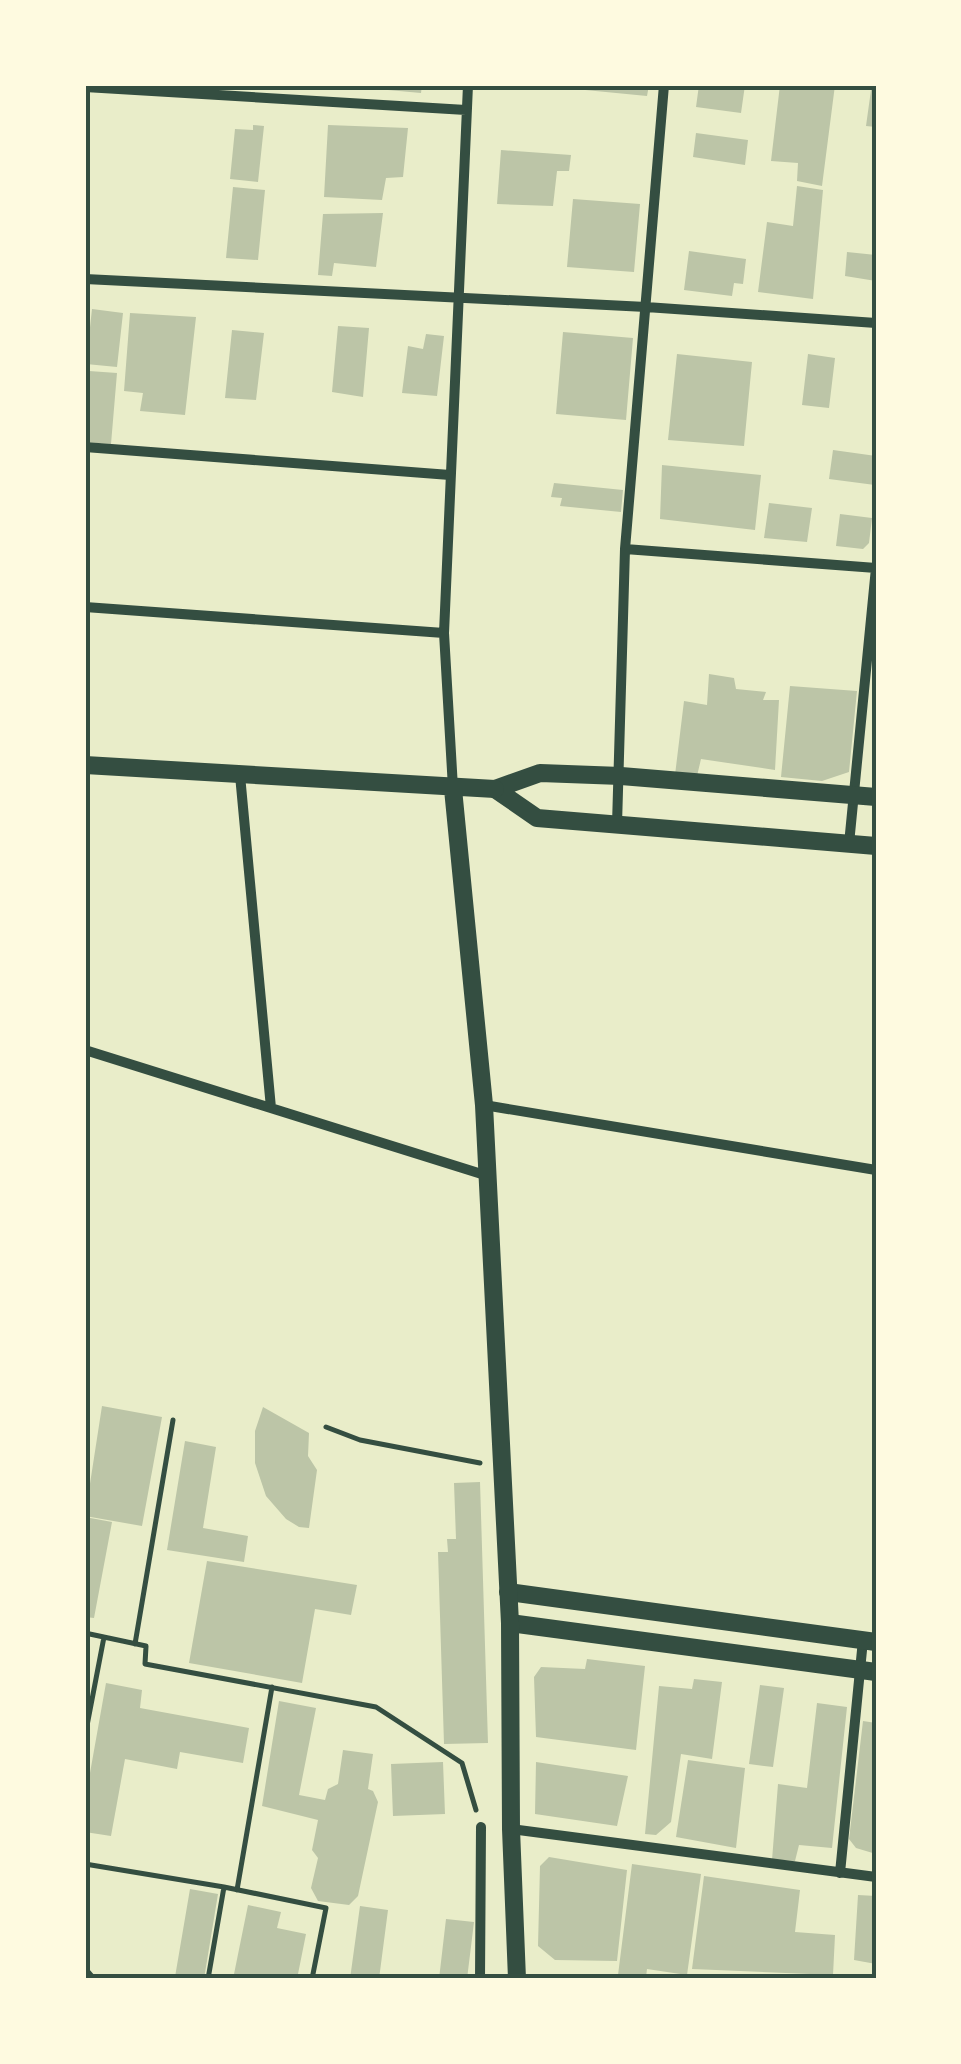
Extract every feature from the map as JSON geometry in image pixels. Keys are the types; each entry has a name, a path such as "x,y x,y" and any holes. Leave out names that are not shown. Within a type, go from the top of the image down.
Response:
{"main road":[{"path":"85,765 495,790 540,773 621,776 876,797"},
{"path":"453,789 488,1176 510,1623 511,1829 517,1979"},
{"path":"495,790 537,818 876,846"},
{"path":"508,1592 870,1641"},
{"path":"510,1623 868,1671"}],"street":[{"path":"453,789 444,633 468,85"},
{"path":"617,825 626,549 664,85"},
{"path":"85,87 466,110"},
{"path":"85,278 876,323"},
{"path":"85,447 450,475"},
{"path":"626,549 876,568 849,844"},
{"path":"85,606 444,633"},
{"path":"240,775 271,1108"},
{"path":"85,1050 488,1176"},
{"path":"484,1105 876,1170"},
{"path":"840,1873 870,1641"},
{"path":"480,1979 481,1827"},
{"path":"511,1829 876,1877"},
{"path":"85,1972 91,1979"}],"path":[{"path":"135,1644 174,1420"},
{"path":"326,1427 360,1440 473,1462"},
{"path":"85,1633 146,1646 145,1664 376,1706 462,1763 481,1827"},
{"path":"85,1736 104,1637"},
{"path":"237,1890 272,1687"},
{"path":"85,1864 326,1908 312,1979"},
{"path":"208,1979 224,1887"}],"building":[{"path":"366,85 422,85 421,93"},
{"path":"575,85 649,85 647,96 575,89"},
{"path":"699,85 745,85 741,113 696,107"},
{"path":"780,85 835,85 822,186 797,181 798,163 771,161"},
{"path":"871,90 876,90 876,127 866,126"},
{"path":"253,125 264,126 258,182 230,179 235,129 253,130"},
{"path":"328,125 408,128 403,177 386,178 382,200 324,197"},
{"path":"696,133 748,140 745,165 693,157"},
{"path":"501,150 571,155 569,171 557,171 553,206 497,204"},
{"path":"797,186 823,190 813,299 758,292 767,222 793,226"},
{"path":"233,187 265,190 258,260 226,258"},
{"path":"573,199 640,204 634,272 567,267"},
{"path":"383,213 376,267 334,263 332,276 318,275 323,214"},
{"path":"689,251 746,259 743,284 734,283 732,296 684,290"},
{"path":"847,252 876,255 876,281 845,276"},
{"path":"92,309 123,313 117,367 86,364"},
{"path":"130,313 196,317 185,415 140,411 143,393 124,391"},
{"path":"338,326 369,328 363,397 332,392"},
{"path":"232,330 264,333 256,400 225,398"},
{"path":"563,332 633,338 626,420 556,414"},
{"path":"426,334 444,336 437,396 402,393 408,346 423,349"},
{"path":"677,354 752,362 744,446 668,440"},
{"path":"808,354 835,358 829,408 802,405"},
{"path":"89,371 117,373 111,444 85,442"},
{"path":"833,450 876,456 875,485 829,479"},
{"path":"662,465 761,475 755,530 660,519"},
{"path":"554,483 623,490 621,512 560,506 562,498 551,497"},
{"path":"769,503 812,508 807,542 764,538"},
{"path":"840,514 872,518 869,543 863,549 836,546"},
{"path":"709,674 734,678 736,689 766,692 763,700 779,700 775,770 701,759 697,776 675,775 684,701 707,705"},
{"path":"790,686 857,691 849,772 822,781 781,777"},
{"path":"102,1406 162,1417 142,1526 85,1516"},
{"path":"263,1407 309,1433 308,1456 317,1470 309,1528 286,1519 266,1496 255,1463 255,1431"},
{"path":"185,1441 216,1447 203,1528 248,1536 244,1562 167,1550"},
{"path":"480,1482 488,1743 444,1744 438,1552 448,1552 447,1539 456,1539 454,1483"},
{"path":"85,1517 112,1522 94,1618 85,1617"},
{"path":"207,1561 357,1585 351,1615 315,1609 302,1683 189,1663"},
{"path":"587,1659 645,1666 636,1750 536,1737 534,1677 541,1667 585,1669"},
{"path":"694,1679 722,1682 712,1759 681,1754 671,1822 656,1835 645,1834 659,1686 692,1689"},
{"path":"106,1683 142,1690 140,1708 249,1728 243,1763 180,1752 177,1769 125,1759 111,1836 85,1832 85,1801"},
{"path":"760,1685 784,1688 773,1767 749,1764"},
{"path":"279,1701 316,1708 299,1795 325,1800 328,1789 338,1784 343,1750 373,1754 368,1789 378,1802 358,1896 349,1905 318,1901 311,1888 318,1858 312,1850 318,1820 262,1806"},
{"path":"817,1703 847,1707 832,1848 799,1845 795,1861 772,1860 778,1784 807,1788"},
{"path":"863,1721 876,1723 876,1854 856,1848 849,1839"},
{"path":"688,1760 745,1768 736,1848 676,1837"},
{"path":"443,1762 445,1814 393,1816 391,1764"},
{"path":"536,1762 628,1776 617,1826 535,1814"},
{"path":"549,1857 627,1870 617,1961 555,1960 538,1946 540,1866"},
{"path":"632,1864 701,1874 687,1975 647,1969 646,1977 618,1975"},
{"path":"704,1876 800,1890 795,1932 835,1935 833,1975 692,1969"},
{"path":"190,1889 218,1894 204,1979 175,1977"},
{"path":"858,1895 876,1896 876,1964 854,1960"},
{"path":"248,1905 281,1912 277,1928 306,1934 297,1979 233,1979"},
{"path":"360,1906 388,1910 379,1979 350,1979"},
{"path":"446,1919 474,1922 467,1979 439,1979"}]}
